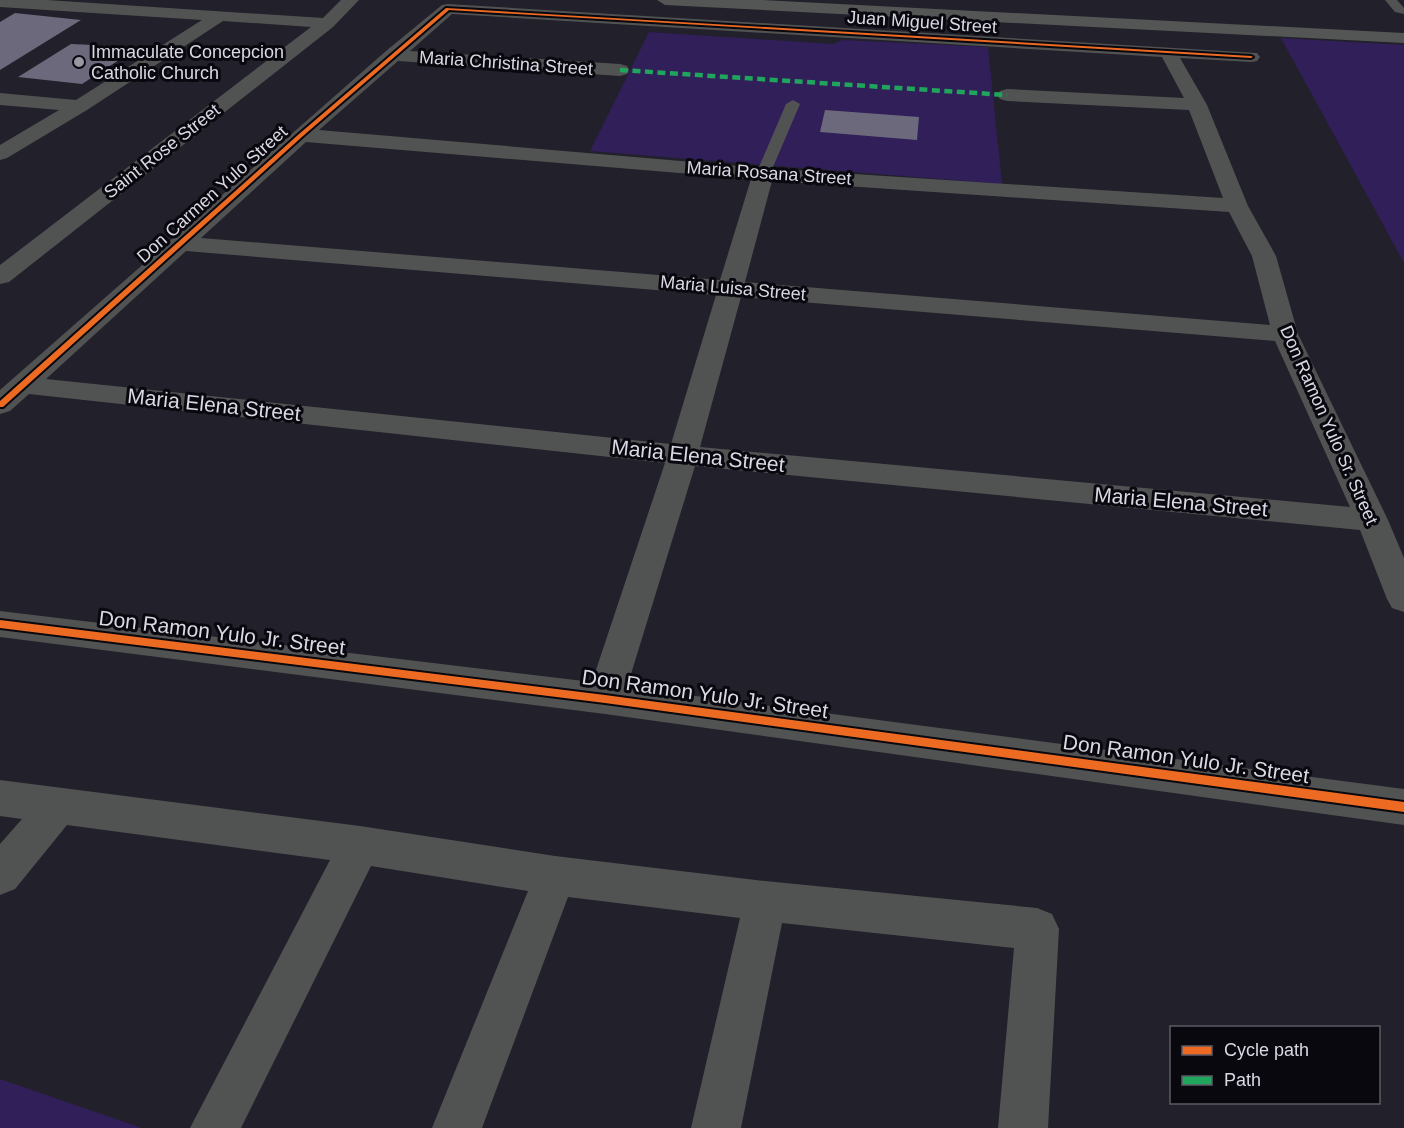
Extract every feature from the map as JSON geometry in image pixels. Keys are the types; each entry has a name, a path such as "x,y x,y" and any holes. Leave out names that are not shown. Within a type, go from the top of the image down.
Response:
{"street":[{"name":"Saint Rose Street","path":"0,277 327,23 351,0"},
{"path":"665,0 1404,38"},
{"path":"3,4 327,23"},
{"name":"Juan Miguel Street","path":"448,9 1169,54 1251,57"},
{"name":"Don Carmen Yulo Street","path":"0,405 301,135 448,9"},
{"path":"0,154 81,106 218,17"},
{"name":"Don Ramon Yulo Sr. Street","path":"1169,54 1197,105 1237,206 1264,256 1285,334 1372,520 1404,599"},
{"name":"Maria Christina Street","path":"392,56 620,70"},
{"path":"1007,95 1197,105"},
{"path":"0,99 81,106"},
{"name":"Maria Rosana Street","path":"301,135 763,174 1237,206"},
{"path":"605,699 683,455 763,174"},
{"name":"Maria Luisa Street","path":"182,243 1285,334"},
{"name":"Maria Elena Street","path":"24,385 683,455 1372,520"},
{"name":"Don Ramon Yulo Jr. Street","path":"0,624 605,699 1404,807"},
{"path":"0,798 360,845 555,876 765,901 1037,929 1023,1128"},
{"path":"0,875 57,806"},
{"path":"215,1128 360,845"},
{"path":"457,1128 555,876"},
{"path":"716,1128 765,901"}],"lane":[{"path":"1391,0 1399,10 1404,11"},
{"path":"763,174 793,104"}],"shaded area":[{"path":"649,32 833,44 843,40 988,47 1002,184 590,151"},
{"path":"1281,38 1404,45 1404,263"},
{"path":"0,1079 142,1128 0,1128"}],"building":[{"path":"15,13 81,20 0,70 0,22"},
{"name":"Immaculate Concepcion Catholic Church","path":"71,44 139,47 82,84 18,77"},
{"path":"825,110 919,117 917,140 820,132"}],"marked path":[{"path":"620,70 1007,95"}],"cycle path":[{"path":"0,405 301,135 448,9 1251,57"},
{"path":"0,624 605,699 1404,807"}],"place":[{"name":"Immaculate Concepcion Catholic Church","path":"79,62"}]}
